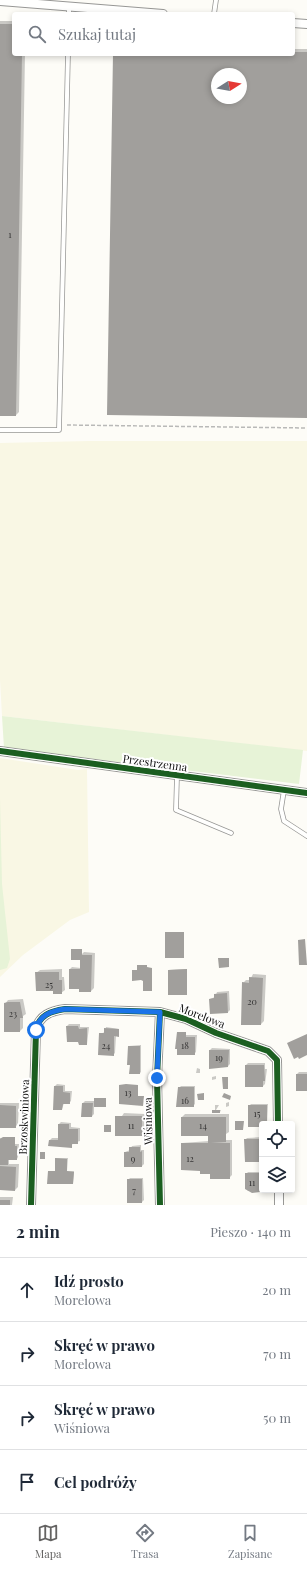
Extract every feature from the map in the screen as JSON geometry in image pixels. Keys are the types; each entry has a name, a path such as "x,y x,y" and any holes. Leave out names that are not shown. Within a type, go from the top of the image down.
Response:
{"street":[{"path":"5,1 69,10 116,12"},
{"path":"295,23 307,24"},
{"name":"Przestrzenna","path":"0,751 307,793"},
{"name":"Morelowa","path":"36,1030 38,1022 42,1017 56,1010 65,1009 160,1012 186,1019 216,1033 268,1051 277,1060 278,1121"},
{"name":"Wiśniowa","path":"160,1012 157,1078 160,1205"},
{"name":"Brzoskwiniowa","path":"31,1205 36,1030"},
{"path":"279,1193 279,1205"}],"lane":[{"path":"214,12 216,0"},
{"path":"0,430 59,430 68,56"},
{"path":"177,776 176,810 231,833"},
{"path":"284,790 281,810 284,821 307,836"}],"path":[{"path":"59,425 307,428"}],"shaded area":[{"path":"89,441 307,441 307,751 2,716 0,680 0,443"},
{"path":"0,758 78,770 87,769 89,912 70,920 23,955 0,977"}],"green space":[{"path":"2,716 303,750 299,784 4,748"},
{"path":"0,798 2,884 10,959 7,968 0,970"}],"building":[{"path":"0,24 12,24 12,56 22,56 16,416 0,416"},
{"path":"295,52 307,52 307,418 107,415 113,56 295,56"},
{"path":"165,932 184,932 184,958 165,958"},
{"path":"305,939 307,965 299,965 298,940"},
{"path":"71,949 82,949 82,955 92,955 91,992 79,992 79,989 69,989 69,969 80,969 80,960 71,960"},
{"path":"218,958 229,958 229,967 219,968"},
{"path":"137,965 147,965 147,967 152,968 152,991 143,991 143,981 141,980 132,981 132,970 137,970"},
{"path":"187,969 187,995 168,995 168,970"},
{"path":"35,972 59,972 59,980 62,980 62,994 53,994 53,991 36,991"},
{"path":"249,977 263,978 261,1025 241,1025 242,982 249,983"},
{"path":"227,993 228,1013 210,1014 209,999 214,998 214,994"},
{"path":"20,1002 23,1018 20,1018 20,1032 4,1032 4,1003"},
{"path":"66,1026 78,1026 79,1029 87,1028 87,1045 79,1045 78,1042 67,1042"},
{"path":"104,1028 119,1029 119,1037 114,1036 114,1056 98,1055 99,1033 104,1033"},
{"path":"177,1032 186,1032 186,1037 195,1037 195,1055 177,1055 177,1049 175,1049"},
{"path":"307,1034 307,1055 299,1059 298,1057 294,1059 287,1043"},
{"path":"128,1046 140,1046 140,1074 129,1074 130,1065 127,1065"},
{"path":"209,1050 229,1050 228,1067 209,1069"},
{"path":"245,1065 264,1065 265,1081 263,1081 263,1087 245,1087"},
{"path":"296,1074 307,1074 307,1091 296,1091"},
{"path":"222,1077 228,1077 228,1089 223,1089"},
{"path":"119,1085 138,1085 138,1096 144,1096 143,1106 119,1104"},
{"path":"54,1086 63,1086 63,1092 70,1093 70,1104 63,1104 62,1110 53,1110"},
{"path":"178,1087 194,1087 194,1107 176,1107"},
{"path":"204,1093 204,1100 198,1100 197,1094"},
{"path":"224,1093 231,1096 230,1100 222,1097"},
{"path":"94,1098 106,1098 106,1107 94,1107"},
{"path":"82,1103 93,1103 92,1117 81,1117"},
{"path":"0,1105 16,1106 16,1128 0,1128"},
{"path":"248,1105 267,1105 267,1121 259,1121 259,1127 248,1127"},
{"path":"212,1110 220,1110 220,1113 212,1113"},
{"path":"115,1116 142,1116 142,1136 115,1136"},
{"path":"181,1117 226,1117 226,1142 211,1143 230,1143 230,1179 210,1179 210,1174 200,1174 200,1171 181,1170 181,1143 208,1143 208,1136 181,1136"},
{"path":"235,1121 244,1121 243,1130 235,1130"},
{"path":"58,1124 69,1124 69,1129 78,1129 78,1144 72,1144 72,1148 48,1146 49,1140 58,1140"},
{"path":"104,1125 111,1125 111,1132 104,1132"},
{"path":"3,1137 15,1137 15,1146 17,1146 17,1160 8,1160 8,1165 0,1165 0,1139"},
{"path":"244,1139 259,1139 259,1162 245,1162"},
{"path":"129,1147 140,1147 140,1152 142,1151 142,1167 124,1167 124,1152 129,1152"},
{"path":"40,1152 45,1152 45,1159 40,1159"},
{"path":"55,1158 67,1159 67,1171 74,1172 73,1184 47,1184 48,1171 55,1171"},
{"path":"0,1166 16,1167 15,1191 0,1190"},
{"path":"245,1173 259,1173 259,1192 252,1193 245,1189"},
{"path":"127,1179 142,1179 142,1203 127,1203"},
{"path":"0,1200 10,1200 10,1205 0,1205"}],"cycle path":[{"path":"0,751 307,793"},
{"path":"31,1205 36,1030 43,1017 55,1011 65,1009 160,1012 186,1019 216,1033 268,1051 277,1060 278,1121"},
{"path":"160,1012 157,1078 160,1205"}],"route":[{"path":"36,1030 38,1022 42,1017 56,1010 160,1012 157,1078"}]}
